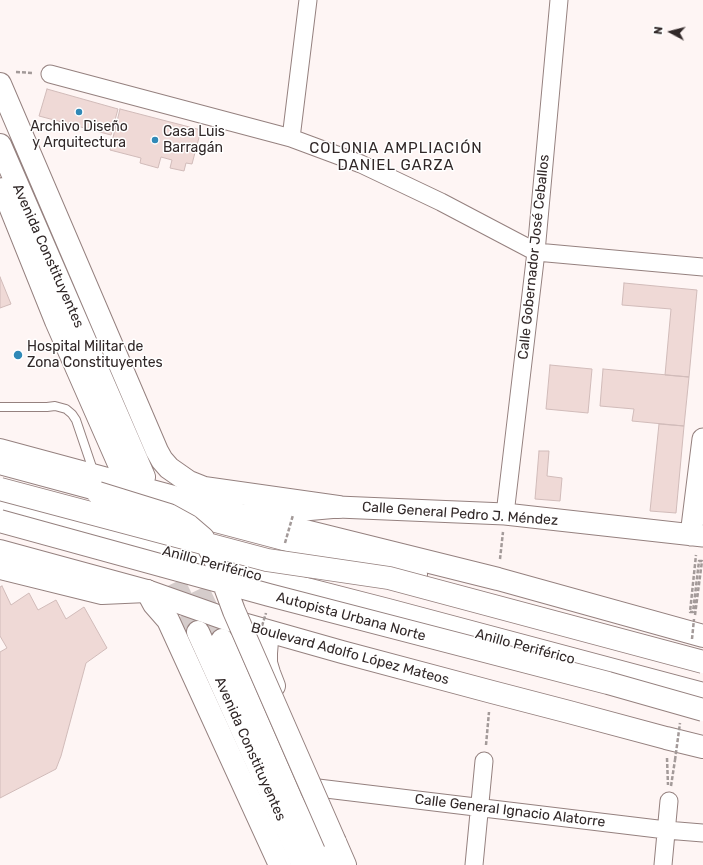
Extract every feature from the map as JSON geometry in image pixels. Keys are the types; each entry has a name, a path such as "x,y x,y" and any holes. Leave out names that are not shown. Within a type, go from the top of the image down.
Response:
{"main road":[{"path":"0,84 162,460 178,476 204,488 338,507"},
{"name":"Avenida Constituyentes","path":"0,145 144,477"},
{"name":"Avenida Constituyentes","path":"0,182 56,321 122,471"},
{"path":"0,208 30,278 56,321"},
{"path":"0,450 241,515 699,628"},
{"path":"0,465 390,567 581,620 703,651"},
{"path":"0,465 169,515 189,526 203,538 214,557 234,611 345,865"},
{"path":"0,489 267,560 389,578 703,662"},
{"name":"Anillo Periférico","path":"0,506 221,567 703,694"},
{"name":"Autopista Urbana Norte","path":"0,521 269,595 608,683 703,710"},
{"name":"Boulevard Adolfo López Mateos","path":"0,552 146,591 229,620 269,632 703,747"},
{"path":"8,570 102,593 146,591 154,604 168,620 280,865"},
{"name":"Avenida Constituyentes","path":"198,632 303,865"},
{"path":"269,632 266,653 266,663 269,673 290,726 352,865"},
{"name":"Avenida Constituyentes","path":"222,640 291,799 323,865"}],"street":[{"path":"290,138 308,0"},
{"name":"Calle Gobernador José Ceballos","path":"505,514 536,252 559,0"},
{"path":"50,74 290,138 361,164 441,202 536,252 703,267"},
{"path":"698,536 703,439"},
{"name":"Calle General Pedro J. Méndez","path":"241,515 338,507 505,514 698,536"},
{"path":"474,865 484,761"},
{"name":"Calle General Ignacio Alatorre","path":"318,788 666,830 703,833"},
{"path":"662,865 669,800"}],"lane":[{"path":"0,407 55,406 66,409 76,420 94,476"}],"path":[{"path":"498,579 505,514"},
{"path":"698,536 690,612 693,612 699,560 702,561 699,628"},
{"path":"484,761 492,692"},
{"path":"666,738 669,800"},
{"path":"669,800 675,760"}],"building":[{"name":"Archivo Diseño y Arquitectura","path":"47,89 118,109 111,135 39,116"},
{"name":"Casa Luis Barragán","path":"120,109 201,130 192,164 186,163 184,171 170,168 172,160 161,157 158,168 140,163 141,158 110,150"},
{"path":"0,277 11,304 0,308"},
{"path":"624,283 697,290 689,377 665,375 671,309 622,305"},
{"path":"550,365 592,369 588,413 546,409"},
{"path":"603,369 689,377 684,426 632,421 634,409 600,406"},
{"path":"659,424 684,426 676,513 650,511"},
{"path":"539,451 549,451 547,476 562,478 560,501 535,499"},
{"path":"2,586 11,605 29,593 38,610 56,600 66,619 84,607 107,648 86,663 61,756 56,769 0,798 0,652 7,648 0,636 0,587"}],"tunnel":[{"path":"160,553 198,632"},
{"path":"184,560 222,640"}],"place":[{"name":"Archivo Diseño y Arquitectura","path":"79,112"},
{"name":"Casa Luis Barragán","path":"155,140"},
{"name":"Hospital Militar de Zona Constituyentes","path":"18,355"}],"district":[{"name":"COLONIA AMPLIACIÓN DANIEL GARZA","path":"396,158"}]}
